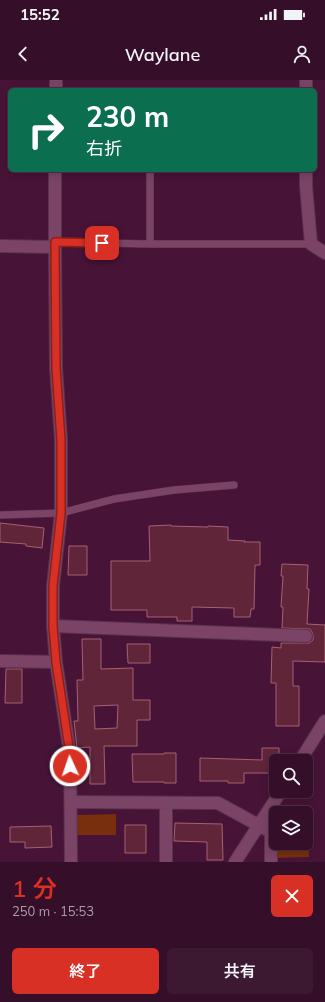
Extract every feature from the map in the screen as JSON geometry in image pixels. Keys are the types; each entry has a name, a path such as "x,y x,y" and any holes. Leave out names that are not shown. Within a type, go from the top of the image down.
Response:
{"street":[{"path":"55,172 56,368 61,440 61,513 53,586 53,626 56,662 70,754 71,862"},
{"path":"306,172 310,244 325,253"},
{"path":"0,246 55,244"},
{"path":"53,626 306,636"},
{"path":"0,661 56,662"},
{"path":"304,754 325,721"},
{"path":"235,862 276,798"},
{"path":"71,802 218,803 271,832 271,862"},
{"path":"166,803 166,862"}],"lane":[{"path":"150,172 150,244"},
{"path":"55,244 310,244"},
{"path":"0,515 61,513 114,499 174,490 234,485"}],"shaded area":[{"path":"116,814 116,835 77,835 77,815"},
{"path":"276,850 309,850 309,857 275,858"}],"building":[{"path":"0,523 44,528 42,548 26,546 26,544 0,542"},
{"path":"171,525 228,527 228,540 260,542 260,565 255,565 254,609 251,609 250,617 234,617 234,608 192,607 192,621 177,621 177,617 147,617 147,610 111,610 111,561 150,561 149,526"},
{"path":"69,546 87,546 87,575 68,575"},
{"path":"282,564 308,565 307,589 309,589 307,624 325,625 325,662 293,661 293,686 299,686 299,726 276,726 276,683 271,683 272,647 281,648 281,643 309,643 313,640 310,629 282,628"},
{"path":"82,639 101,639 101,669 133,668 133,700 150,700 150,720 137,720 137,746 104,746 105,784 90,784 90,747 77,748 74,721 78,721 77,680 83,680","holes":["118,705 117,728 95,729 94,706"]},
{"path":"127,644 150,644 150,663 128,663"},
{"path":"6,669 22,669 22,703 5,703"},
{"path":"262,748 279,748 279,754 269,754 269,773 244,773 244,783 228,783 228,781 200,781 200,758 262,760"},
{"path":"176,753 176,783 133,782 132,754"},
{"path":"175,823 222,824 223,860 207,860 207,842 174,841"},
{"path":"125,825 146,825 146,853 125,853"},
{"path":"51,826 52,847 25,848 25,842 10,842 10,827"}],"route":[{"path":"70,766 70,754 56,662 53,626 53,586 61,513 61,440 56,368 55,242 102,243"}]}
